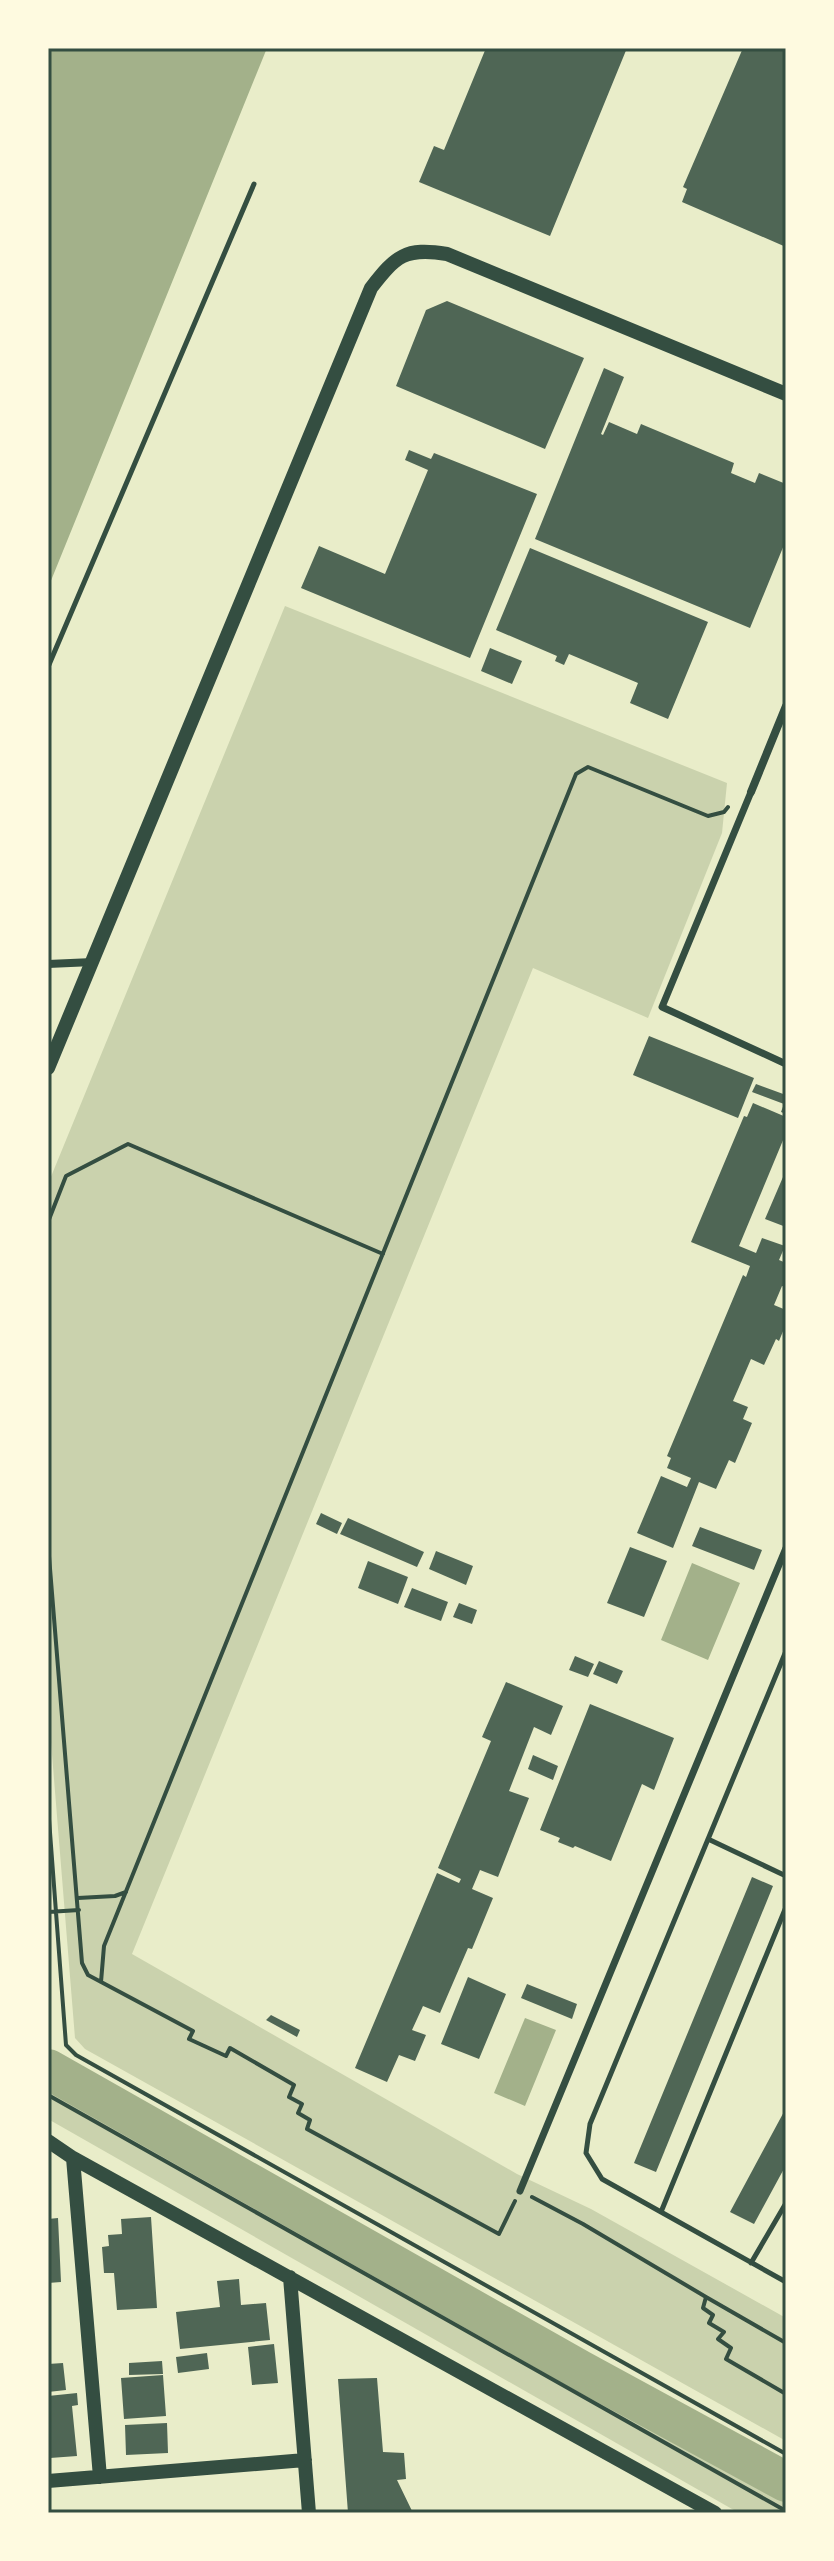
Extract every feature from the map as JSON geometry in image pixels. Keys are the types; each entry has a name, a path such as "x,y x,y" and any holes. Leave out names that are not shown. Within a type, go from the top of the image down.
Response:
{"street":[{"path":"48,1068 371,288 388,266 405,255 422,250 447,254 786,394"},
{"path":"786,706 662,1007 786,1064"},
{"path":"48,964 93,962"},
{"path":"520,2191 786,1548"},
{"path":"48,2141 73,2158 715,2513"},
{"path":"73,2158 100,2477"},
{"path":"290,2277 309,2513"},
{"path":"48,2481 305,2460"}],"lane":[{"path":"48,667 254,184"},
{"path":"785,1656 590,2124 586,2153 602,2179 786,2282"},
{"path":"708,1839 786,1876"},
{"path":"661,2212 786,1907"},
{"path":"751,2263 786,2203"}],"path":[{"path":"101,1982 104,1946 576,774 588,767 708,816 724,812 732,801"},
{"path":"48,1222 66,1176 128,1144 383,1254"},
{"path":"48,1544 82,1963 88,1975 193,2031 189,2039 226,2056 230,2048 294,2085 289,2097 302,2104 298,2113 310,2120 307,2129 499,2234 520,2191 583,2224 786,2343"},
{"path":"48,1806 66,2045 76,2055 786,2454"},
{"path":"78,1898 115,1896 126,1892"},
{"path":"48,1912 79,1910"},
{"path":"48,2095 786,2511"},
{"path":"706,2297 703,2308 713,2315 709,2323 724,2332 718,2339 731,2348 726,2359 786,2394"}],"shaded area":[{"path":"48,48 267,48 48,588"},
{"path":"285,606 727,783 722,833 648,1018 533,968 132,1954 517,2174 591,2209 786,2318 786,2441 85,2049 75,2038 48,1705 48,1184"},
{"path":"692,1563 740,1583 708,1660 661,1640"},
{"path":"525,2018 556,2030 525,2106 494,2093"},
{"path":"48,2085 786,2500 786,2513 739,2513 48,2119"}],"building":[{"path":"486,48 627,48 550,236 419,182 434,146 444,150"},
{"path":"743,48 786,48 786,247 682,202 687,189 683,187"},
{"path":"447,301 584,358 545,449 396,386 426,310"},
{"path":"604,368 624,377 601,434 609,422 637,434 641,424 734,463 731,473 755,483 759,473 786,484 786,540 750,628 535,539"},
{"path":"409,450 431,459 434,453 537,494 470,658 301,588 319,546 385,574 428,470 405,460"},
{"path":"530,548 708,622 668,719 630,703 638,683 569,654 564,665 555,661 557,656 496,630"},
{"path":"490,648 522,661 512,684 481,671"},
{"path":"649,1036 754,1078 738,1118 633,1075"},
{"path":"756,1084 786,1095 786,1114 781,1112 784,1104 752,1092"},
{"path":"753,1103 786,1117 786,1133 739,1246 756,1253 762,1238 785,1246 779,1260 786,1263 786,1287 782,1286 774,1305 786,1310 786,1324 764,1365 751,1359 733,1401 748,1407 743,1419 752,1423 735,1463 729,1460 716,1489 699,1482 673,1548 637,1533 661,1476 687,1487 691,1478 667,1468 671,1458 667,1456 743,1275 746,1277 750,1266 691,1242 744,1116 747,1117"},
{"path":"786,1170 786,1227 765,1219"},
{"path":"321,1513 342,1523 337,1534 316,1524"},
{"path":"348,1518 424,1552 417,1567 340,1534"},
{"path":"700,1527 762,1550 754,1570 692,1546"},
{"path":"630,1547 667,1561 644,1617 607,1603"},
{"path":"436,1551 473,1566 466,1585 429,1569"},
{"path":"368,1561 408,1577 398,1604 358,1588"},
{"path":"412,1588 448,1602 441,1621 404,1607"},
{"path":"459,1603 477,1610 472,1624 453,1617"},
{"path":"575,1656 594,1664 588,1677 569,1670"},
{"path":"599,1661 623,1671 617,1684 593,1674"},
{"path":"506,1682 563,1706 551,1735 534,1727 509,1791 529,1798 498,1877 480,1870 472,1889 493,1898 472,1949 468,1948 440,2013 423,2006 412,2030 426,2035 415,2061 399,2055 387,2082 355,2068 437,1873 459,1883 461,1879 438,1868 491,1741 482,1737"},
{"path":"590,1704 674,1738 654,1790 642,1784 611,1861 558,1842 560,1838 540,1830"},
{"path":"533,1755 558,1766 553,1780 528,1769"},
{"path":"752,1877 773,1886 656,2172 634,2163"},
{"path":"468,1977 506,1994 479,2059 441,2044"},
{"path":"527,1984 577,2004 572,2019 521,1998"},
{"path":"271,2015 300,2030 297,2037 266,2020"},
{"path":"786,2108 786,2165 754,2224 730,2212"},
{"path":"151,2217 157,2308 117,2310 114,2273 104,2273 102,2247 109,2246 108,2235 122,2234 121,2219"},
{"path":"58,2218 61,2282 48,2283 48,2219"},
{"path":"239,2279 241,2305 266,2303 270,2340 180,2349 176,2312 220,2307 217,2281"},
{"path":"274,2344 278,2383 252,2385 248,2347"},
{"path":"207,2353 209,2369 178,2373 176,2357"},
{"path":"162,2361 163,2374 129,2375 129,2363"},
{"path":"63,2363 66,2390 48,2392 48,2364"},
{"path":"163,2375 166,2416 124,2419 121,2378"},
{"path":"377,2378 383,2452 404,2453 406,2479 397,2480 413,2513 348,2513 338,2379"},
{"path":"77,2393 78,2405 72,2406 77,2456 50,2458 48,2396"},
{"path":"167,2423 168,2453 126,2455 125,2425"}],"waterway":[{"path":"48,2069 580,2370 786,2482"}]}
